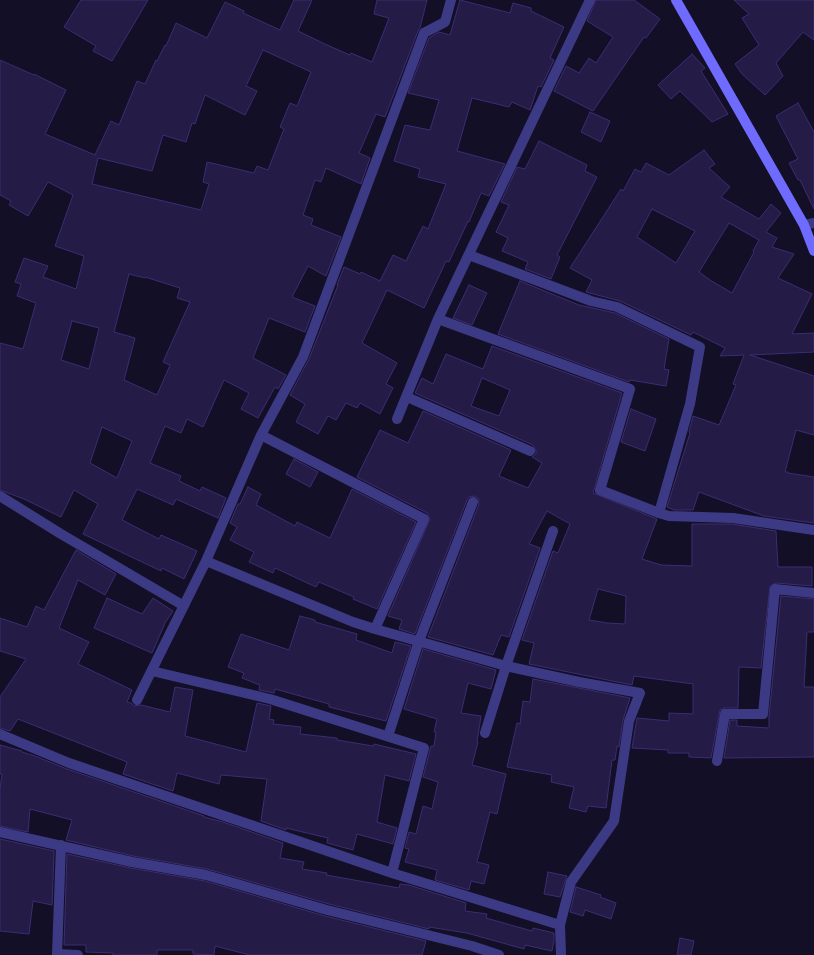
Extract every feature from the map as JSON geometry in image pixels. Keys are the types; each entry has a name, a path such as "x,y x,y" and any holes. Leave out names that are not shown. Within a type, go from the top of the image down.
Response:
{"main road":[{"path":"676,0 809,224 814,251"}],"street":[{"path":"137,700 206,561 261,435 303,357 424,33 445,22 451,0"},
{"path":"397,419 407,398 438,319 590,0"},
{"path":"469,255 591,301 618,307 700,347 690,404 659,513"},
{"path":"438,319 630,389 600,490 669,516 733,518 814,530"},
{"path":"407,398 530,451"},
{"path":"261,435 424,519 375,629"},
{"path":"0,496 61,534 184,606"},
{"path":"388,736 419,641 473,502"},
{"path":"486,732 506,666 553,531"},
{"path":"206,561 353,622 375,629 506,666 579,682 640,692 629,721 614,821 571,882 560,925 561,955"},
{"path":"717,761 725,714 763,714 775,589 814,592"},
{"path":"152,671 270,699 424,748 392,873"},
{"path":"0,734 69,763 392,873 560,925"},
{"path":"0,832 132,862 206,875 327,910 472,946 499,955"},
{"path":"61,845 57,954 78,955"}],"building":[{"path":"81,0 148,0 112,61 93,51 96,46 64,27"},
{"path":"294,0 312,0 298,31 350,55 351,53 372,62 389,18 374,14 377,0 427,0 420,28 385,117 376,114 359,153 370,158 361,184 326,168 321,182 315,180 303,215 313,219 311,225 341,237 326,276 308,266 292,297 315,306 305,332 269,318 253,358 286,375 278,389 275,387 258,418 241,409 249,393 224,380 203,427 187,419 181,433 165,426 150,463 181,476 179,481 200,491 202,487 226,498 218,518 176,499 173,505 137,489 122,520 159,539 161,535 197,551 184,579 162,568 161,571 83,534 98,504 74,490 61,517 24,499 0,490 0,343 23,349 36,303 17,296 21,284 15,282 24,258 48,266 43,277 76,289 84,256 55,246 73,195 48,182 28,216 9,205 11,201 0,195 0,60 34,74 66,90 45,134 95,155 111,121 119,125 137,81 145,84 156,60 157,61 165,45 166,46 176,23 207,38 225,2 244,11 243,13 280,30","holes":["263,50 311,72 297,106 290,103 280,127 284,129 268,170 257,166 254,173 207,162 203,182 209,184 201,210 92,184 98,158 152,171 163,135 186,142 192,123 195,124 205,95 245,115 257,91 246,86","129,274 145,277 180,288 177,298 190,302 163,362 170,365 157,395 124,380 135,338 114,332","72,321 99,328 89,369 61,360","102,427 132,441 117,478 90,463"]},
{"path":"460,0 510,13 513,3 531,8 531,11 564,27 550,58 554,60 541,87 538,86 530,110 512,102 509,107 472,98 457,151 505,164 489,196 481,193 469,222 468,221 449,262 446,261 424,308 387,290 362,343 397,363 386,384 393,388 380,414 360,403 357,408 346,403 336,420 328,416 318,434 296,422 305,404 290,395 309,359 344,267 360,274 361,272 380,281 393,255 406,261 423,226 428,229 446,184 418,177 420,169 394,161 405,125 430,130 439,100 408,93 429,38 439,32 450,35"},
{"path":"596,0 634,0 660,19 646,38 644,37 593,111 554,91 566,66 579,73 589,58 596,63 613,37 587,21"},
{"path":"734,0 814,0 814,40 803,32 776,63 783,76 765,95 742,74 735,64 759,45 742,18 749,14"},
{"path":"692,54 705,68 701,71 728,114 712,122 680,91 671,99 658,85"},
{"path":"798,103 814,132 814,209 800,180 798,180 789,163 798,159 776,116"},
{"path":"590,112 610,121 601,142 581,132"},
{"path":"539,141 587,165 585,171 597,177 557,255 560,257 551,279 525,269 528,262 502,251 508,238 496,232 509,205 501,202 517,167 525,169"},
{"path":"704,150 715,164 709,168 730,187 721,197 759,219 771,204 781,213 766,232 777,238 772,247 794,254 778,278 812,294 792,334 814,333 814,352 750,355 814,376 814,435 796,430 785,472 814,477 814,523 764,516 699,492 693,510 674,510 667,507 690,433 693,416 719,425 736,385 733,384 744,355 720,356 725,348 693,332 691,335 620,301 586,292 592,280 570,268 621,189 623,191 635,169 641,172 646,163 669,175","holes":["652,209 695,231 676,263 637,237","729,223 759,240 732,293 699,272"]},
{"path":"520,281 579,305 615,313 669,339 664,369 669,370 666,386 630,380 629,382 498,334"},
{"path":"469,285 487,293 472,325 453,318"},
{"path":"492,346 622,393 593,493 657,519 642,559 661,565 692,566 692,524 732,524 776,531 778,567 812,567 812,586 776,583 770,586 761,668 739,667 738,708 725,708 720,710 711,758 689,757 689,753 668,753 668,750 632,748 637,718 669,721 669,713 693,714 693,684 634,676 632,685 529,664 534,643 522,640 553,551 558,553 570,524 547,511 529,544 540,548 509,637 501,635 493,655 428,637 479,504 478,498 475,496 469,497 467,500 415,634 399,629 402,620 388,616 430,519 427,513 357,477 380,430 408,443 423,411 511,450 499,476 528,488 542,463 532,457 536,454 533,445 415,393 422,378 433,384 446,354 483,369","holes":["482,378 510,390 499,416 471,406","598,589 626,596 625,624 589,620"]},
{"path":"631,409 656,419 645,451 621,442"},
{"path":"294,459 318,472 310,487 286,474"},
{"path":"248,487 261,494 256,505 295,526 297,522 330,538 352,489 416,522 377,609 319,582 316,587 275,568 273,573 249,562 254,552 230,540 237,527 230,523 238,504 240,504"},
{"path":"76,550 116,574 105,595 78,580 59,628 89,642 78,664 132,690 127,702 134,706 141,705 170,712 175,687 193,690 185,736 246,752 257,703 271,706 269,719 274,720 273,724 301,727 300,734 337,738 337,740 373,746 374,744 416,754 409,781 385,775 377,822 397,828 393,844 357,834 353,850 327,843 328,838 286,828 286,830 261,821 267,779 221,775 219,784 177,773 173,791 123,774 127,762 18,719 10,731 0,728 0,697 26,659 0,651 0,618 27,627 36,606 44,610"},
{"path":"781,596 814,599 814,632 807,632 804,687 814,687 814,757 724,758 730,720 737,720 737,726 769,728"},
{"path":"107,598 142,614 153,598 173,611 165,623 152,653 94,628"},
{"path":"300,616 315,620 315,622 357,634 356,640 392,653 395,642 411,646 386,721 329,707 329,704 275,689 274,693 259,690 260,685 242,678 244,673 228,667 241,634 289,650"},
{"path":"423,649 496,670 491,689 468,683 461,713 481,716 478,742 472,765 506,774 497,814 490,812 477,862 489,865 484,884 471,881 469,890 435,880 437,870 405,862 409,849 405,848 409,832 416,834 423,806 432,809 438,782 423,777 431,746 434,746 436,732 434,732 437,719 404,709"},
{"path":"533,679 630,698 623,720 619,747 617,746 615,760 612,760 606,808 588,806 586,812 569,808 574,787 551,782 552,775 507,767 517,723 520,724 523,701 530,702"},
{"path":"0,745 22,751 67,769 283,843 280,858 304,862 302,869 327,873 326,875 399,888 400,884 409,885 466,903 465,911 487,914 486,918 532,931 533,928 554,933 552,951 525,945 524,949 467,933 429,927 429,929 329,904 207,869 133,856 66,840 72,820 30,809 28,832 0,826 0,789 2,774 0,774"},
{"path":"0,839 54,851 52,905 33,901 29,934 0,931"},
{"path":"67,854 131,868 205,881 325,916 426,941 422,955 250,955 215,946 214,955 193,954 193,950 157,950 157,955 113,955 113,953 86,952 86,945 64,945"},
{"path":"548,872 567,876 560,897 544,894"},
{"path":"576,887 601,895 600,897 616,903 611,919 585,910 583,916 570,912"},
{"path":"680,938 694,941 691,955 677,955"}]}
